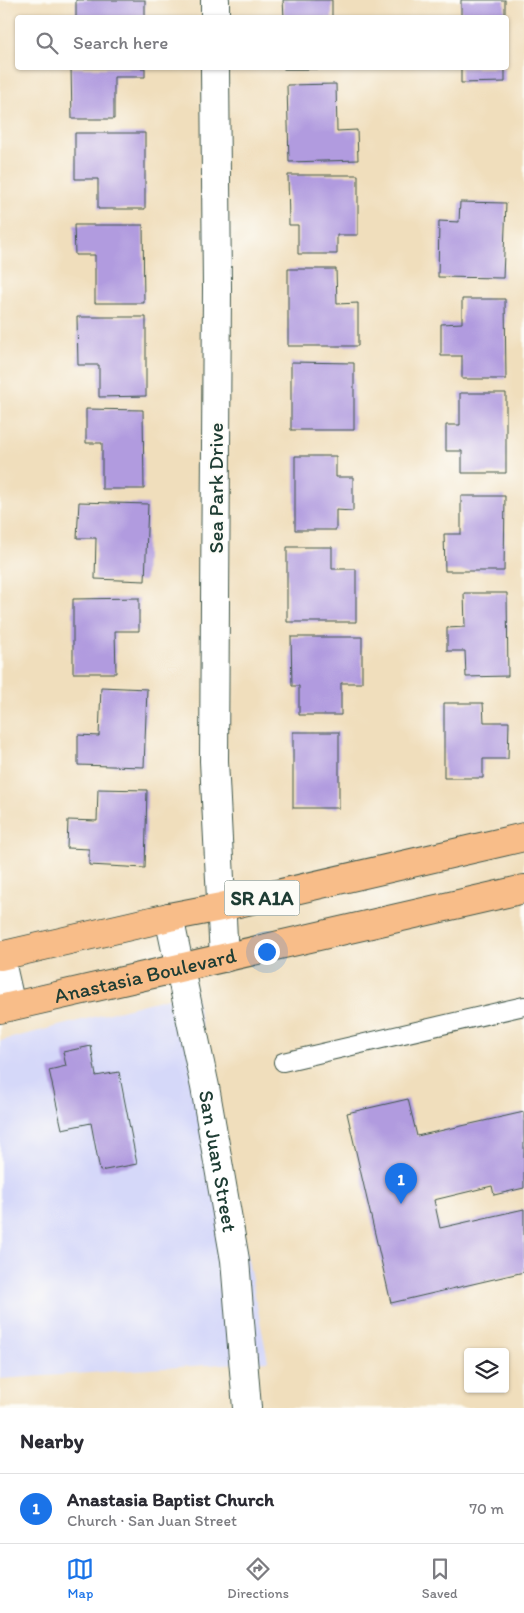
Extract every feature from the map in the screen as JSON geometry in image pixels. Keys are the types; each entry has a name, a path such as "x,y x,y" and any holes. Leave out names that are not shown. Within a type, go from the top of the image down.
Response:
{"main road":[{"name":"SR A1A","path":"0,956 524,837"},
{"name":"Anastasia Boulevard","path":"5,1008 524,890"}],"street":[{"path":"215,0 215,15"},
{"name":"Sea Park Drive","path":"215,70 217,288 214,761 224,958"},
{"name":"San Juan Street","path":"169,917 206,1087 235,1260 247,1408"},
{"path":"0,956 5,1008"}],"lane":[{"path":"283,1062 524,1006"}],"shaded area":[{"path":"195,991 268,1361 0,1379 0,1041"}],"building":[{"path":"76,0 145,0 145,15 76,15"},
{"path":"283,0 332,0 332,15 284,15"},
{"path":"461,0 505,0 505,15 461,15"},
{"path":"71,70 145,70 145,77 114,77 114,119 72,119"},
{"path":"461,70 505,70 505,82 461,83"},
{"path":"336,84 337,131 357,130 358,160 289,162 287,85"},
{"path":"75,133 145,133 145,209 98,209 98,179 75,179"},
{"path":"288,175 358,175 358,235 337,235 337,254 298,254 298,225 289,225"},
{"path":"460,202 506,203 503,278 438,277 439,221 459,222"},
{"path":"74,225 143,225 144,303 95,303 95,255 75,255"},
{"path":"288,269 336,269 337,304 358,303 358,346 288,346"},
{"path":"462,299 505,299 506,379 462,379 462,356 441,356 441,324 462,323"},
{"path":"77,317 146,317 146,396 99,397 99,365 78,365"},
{"path":"291,362 354,363 354,430 291,430"},
{"path":"460,393 506,393 506,473 462,473 462,451 446,451 446,425 460,425"},
{"path":"86,409 143,410 144,489 102,489 102,443 86,443"},
{"path":"295,456 336,456 336,477 353,477 353,511 336,510 336,530 295,530"},
{"path":"461,496 505,496 504,571 445,571 444,534 461,534"},
{"path":"79,502 148,504 145,581 95,579 96,538 77,538"},
{"path":"287,547 332,547 332,569 356,569 356,622 287,622"},
{"path":"464,593 507,593 508,676 466,677 465,651 447,651 447,628 465,627"},
{"path":"139,598 139,631 115,631 116,673 73,673 73,599"},
{"path":"291,637 362,637 362,683 341,683 341,715 299,715 299,686 292,686"},
{"path":"101,687 147,689 144,767 78,765 78,735 99,736"},
{"path":"444,703 483,703 484,722 509,722 508,759 483,759 483,778 444,778"},
{"path":"293,732 339,732 339,808 293,808"},
{"path":"98,789 147,790 145,868 89,865 89,849 67,848 68,820 97,821"},
{"path":"91,1046 96,1076 119,1072 137,1164 100,1171 91,1123 62,1129 49,1070 66,1066 63,1052"},
{"path":"408,1099 417,1136 524,1112 524,1188 494,1195 492,1186 434,1200 440,1228 524,1209 524,1272 391,1303 347,1113"}],"place":[{"name":"Anastasia Baptist Church","path":"401,1204"}]}
